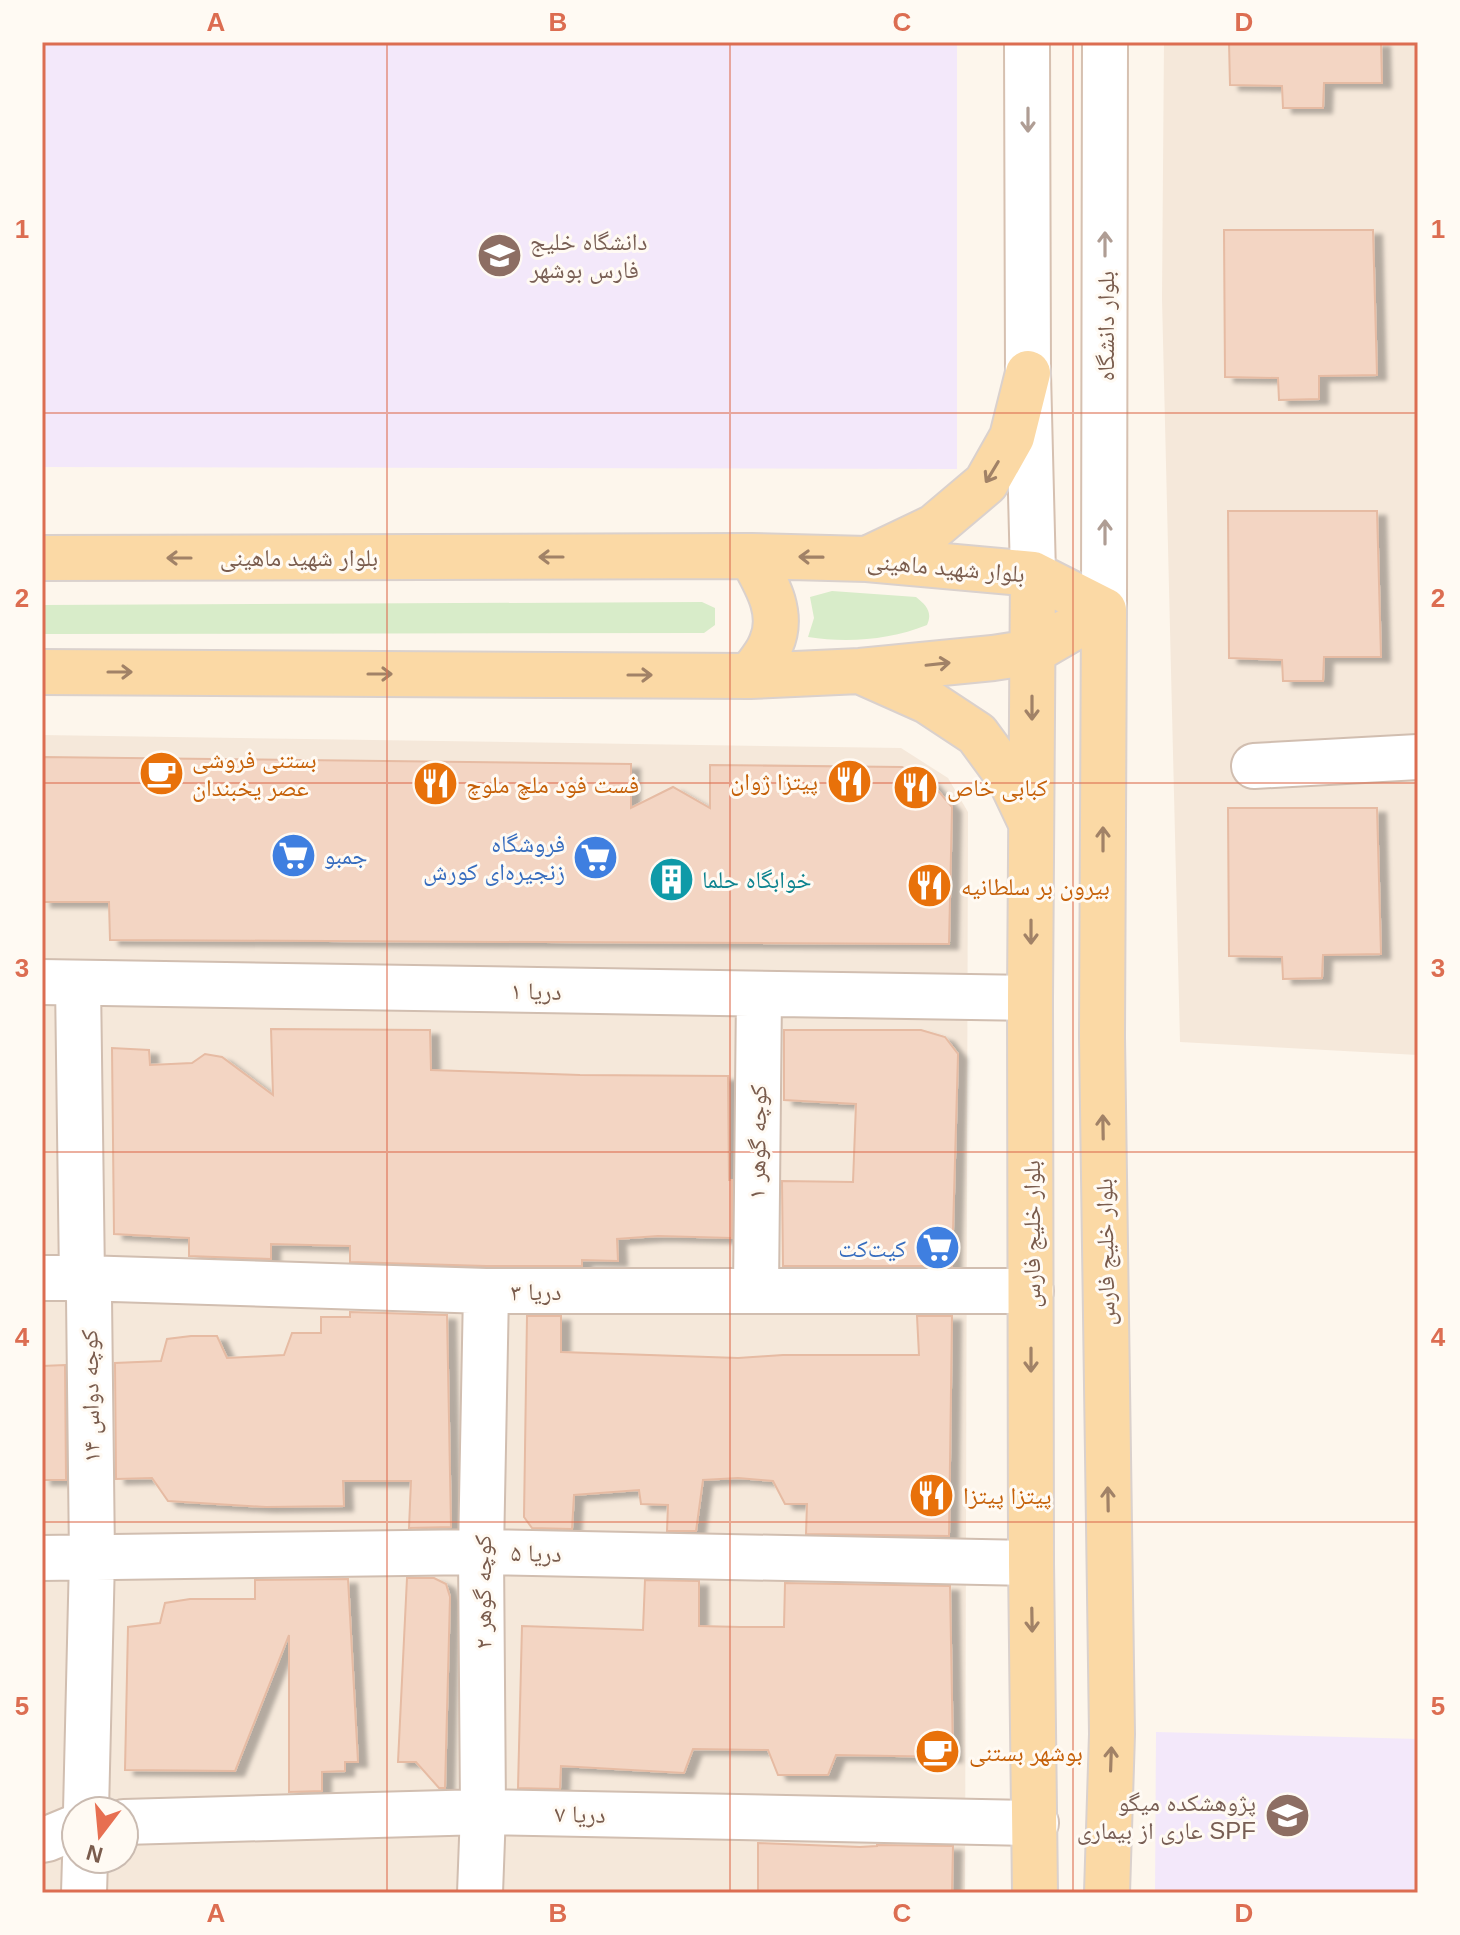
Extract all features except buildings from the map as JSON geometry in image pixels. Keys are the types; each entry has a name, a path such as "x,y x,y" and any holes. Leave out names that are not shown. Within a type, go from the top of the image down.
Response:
{"main road":[{"path":"867,559 934,527 986,483 1012,437 1028,373"},
{"path":"750,676 772,644 777,615 767,585 751,556"},
{"name":"بلوار شهید ماهینی","path":"42,558 751,556 867,559 1033,574 1104,610"},
{"name":"بلوار خلیج‌ فارس","path":"1033,574 1030,998 1035,1893"},
{"path":"42,672 750,676 860,671 1032,652 1104,610"},
{"name":"بلوار خلیج ‌فارس","path":"1104,610 1102,1037 1112,1734 1107,1893"},
{"path":"860,671 927,701 977,734 1010,779 1032,826"}],"street":[{"path":"1027,42 1028,373 1033,574"},
{"name":"بلوار دانشگاه","path":"1104,610 1105,42"},
{"path":"1254,766 1418,757"},
{"name":"دریا ۱","path":"60,983 1030,998"},
{"name":"کوچه دواس ۱۴","path":"60,983 62,1278 89,1297 92,1558 86,1795"},
{"name":"کوچه گوهر ۱","path":"756,1290 759,994"},
{"name":"دریا ۳","path":"62,1278 486,1291 1031,1291"},
{"name":"کوچه گوهر ۲","path":"480,1893 486,1291"},
{"name":"دریا ۵","path":"42,1558 481,1552 1031,1563"},
{"name":"دریا ۷","path":"140,1822 483,1812 1036,1823"}],"shaded area":[{"name":"دانشگاه خلیج فارس بوشهر","path":"42,42 957,42 957,469 42,467"},
{"path":"1164,42 1418,42 1418,1055 1180,1042 1162,299"},
{"path":"42,735 901,748 948,778 968,812 965,1893 45,1893"},
{"name":"پژوهشکده میگو عاری از بیماری SPF","path":"1156,1732 1418,1739 1418,1893 1155,1893"}],"green space":[{"path":"832,591 916,597 928,609 929,620 927,625 883,637 838,640 808,637 814,618 810,597"},
{"path":"702,602 715,608 715,625 704,633 42,634 42,605"}],"place":[{"name":"دانشگاه خلیج فارس بوشهر","path":"499,255"},
{"name":"بستنی فروشی عصر یخبندان","path":"161,773"},
{"name":"پیتزا ژوان","path":"849,781"},
{"name":"فست فود ملچ ملوچ","path":"435,784"},
{"name":"کبابی خاص","path":"916,787"},
{"name":"جمبو","path":"293,855"},
{"name":"فروشگاه زنجیره‌ای کورش","path":"596,857"},
{"name":"خوابگاه حلما","path":"671,879"},
{"name":"بیرون بر سلطانیه","path":"930,886"},
{"name":"کیت‌کت","path":"937,1248"},
{"name":"پیتزا پیتزا","path":"932,1495"},
{"name":"بوشهر بستنی","path":"938,1752"},
{"name":"پژوهشکده میگو عاری از بیماری SPF","path":"1287,1816"}]}
